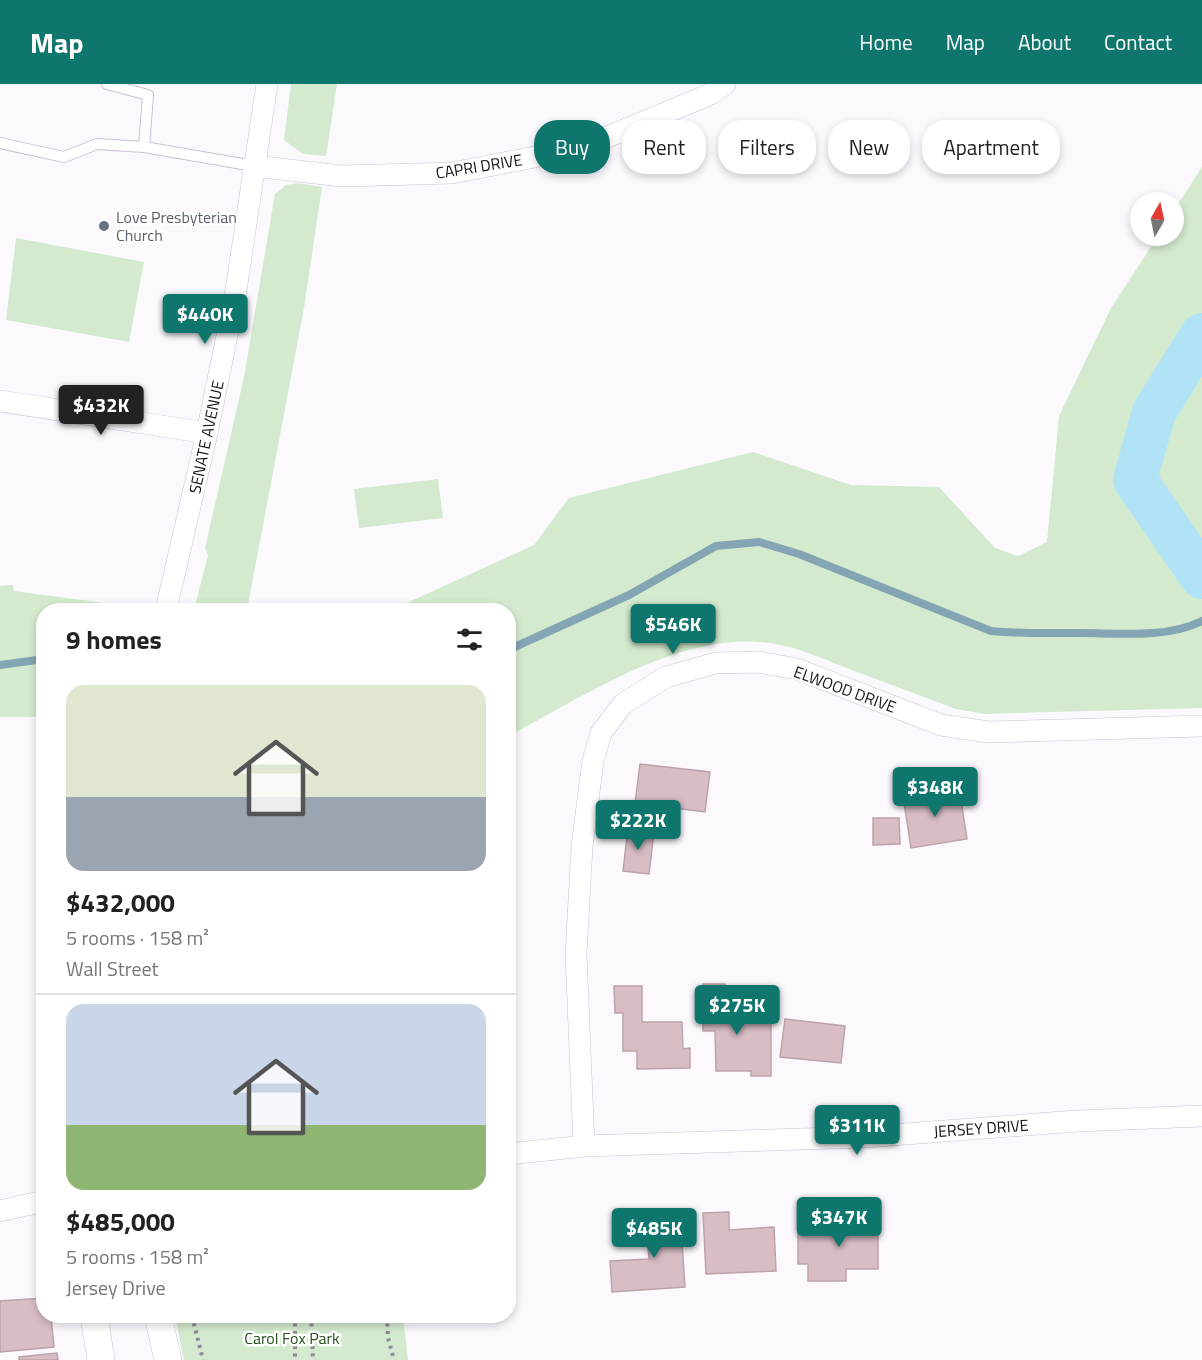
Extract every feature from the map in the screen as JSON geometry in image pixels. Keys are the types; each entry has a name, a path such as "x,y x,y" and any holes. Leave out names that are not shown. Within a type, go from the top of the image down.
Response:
{"street":[{"name":"SENATE AVENUE","path":"168,603 207,433 235,297 267,84"},
{"name":"CAPRI DRIVE","path":"254,166 342,176 452,173 581,148 713,93 725,84"},
{"path":"0,401 207,433"},
{"name":"ELWOOD DRIVE","path":"584,1146 576,954 582,846 593,761 601,733 623,704 666,678 716,663 759,662 797,669 941,725 988,732 1202,726"},
{"name":"JERSEY DRIVE","path":"516,1153 584,1146 865,1137 1077,1121 1202,1116"},
{"path":"0,1211 36,1203"},
{"path":"95,1323 102,1360"},
{"path":"160,1323 168,1360"}],"lane":[{"path":"107,84 148,95 144,147"},
{"path":"0,143 64,157 97,144 144,147 254,166"}],"path":[{"path":"194,1323 202,1360"},
{"path":"295,1323 295,1360"},
{"path":"311,1323 313,1360"},
{"path":"387,1323 388,1338 394,1360"}],"green space":[{"path":"291,84 337,84 326,156 303,154 284,140"},
{"path":"1202,167 1202,708 984,714 956,709 798,650 780,645 745,641 710,645 674,654 605,684 516,732 516,603 406,603 534,545 569,498 753,452 851,485 939,487 995,548 1018,556 1047,542 1059,416 1111,308 1151,246 1184,246 1184,195"},
{"path":"298,183 322,187 304,308 248,603 196,603 208,555 205,548 244,377 275,194 286,185"},
{"path":"16,238 144,262 129,342 6,320"},
{"path":"438,479 443,518 359,528 354,489"},
{"path":"13,585 14,591 104,603 36,603 36,717 0,717 0,586"},
{"name":"Carol Fox Park","path":"176,1323 404,1323 408,1360 184,1360"}],"building":[{"path":"640,764 710,772 705,812 635,803"},
{"path":"959,787 967,839 911,848 903,796"},
{"path":"873,818 899,818 900,844 873,845"},
{"path":"628,828 654,831 649,874 623,871"},
{"path":"703,984 725,984 726,1018 771,1017 771,1076 751,1076 751,1071 716,1071 715,1031 703,1031"},
{"path":"614,986 642,986 642,1022 682,1022 683,1049 690,1048 690,1068 637,1069 637,1051 623,1051 623,1013 615,1013"},
{"path":"785,1019 845,1026 841,1063 780,1057"},
{"path":"729,1212 729,1230 774,1227 776,1271 706,1274 703,1213"},
{"path":"680,1213 685,1287 612,1292 610,1261 649,1259 646,1215"},
{"path":"817,1219 878,1219 878,1269 846,1269 846,1281 808,1281 808,1264 798,1264 798,1229 817,1229"},
{"path":"36,1299 36,1323 52,1323 54,1347 0,1352 0,1301"},
{"path":"57,1353 58,1360 19,1360 19,1357"}],"waterway":[{"path":"1202,335 1154,412 1135,480 1202,577"},
{"path":"516,646 629,595 716,546 759,542 799,554 991,631 1141,634 1188,627 1202,621"},
{"path":"0,665 36,660"}],"place":[{"name":"Love Presbyterian Church","path":"104,226"}]}
